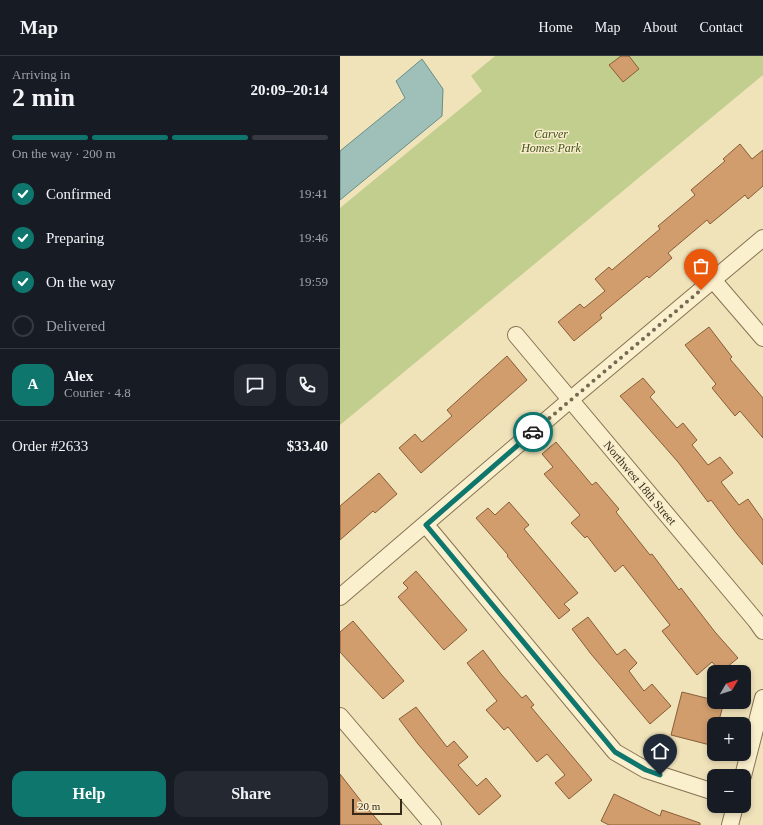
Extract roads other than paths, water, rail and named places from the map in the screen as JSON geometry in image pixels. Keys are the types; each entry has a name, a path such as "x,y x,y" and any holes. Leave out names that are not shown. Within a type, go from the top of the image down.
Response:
{"street":[{"path":"340,597 426,525 570,400 763,238"},
{"path":"713,280 763,338"},
{"name":"Northwest 18th Street","path":"516,335 763,631"},
{"path":"426,525 615,752 646,770 707,790"},
{"path":"745,769 763,698"},
{"path":"340,716 433,825"},
{"path":"730,825 733,813"}],"water":[{"path":"422,59 443,89 442,116 340,200 340,151 405,98 396,81"}],"park label":[{"name":"Carver Homes Park","path":"551,141"}]}
